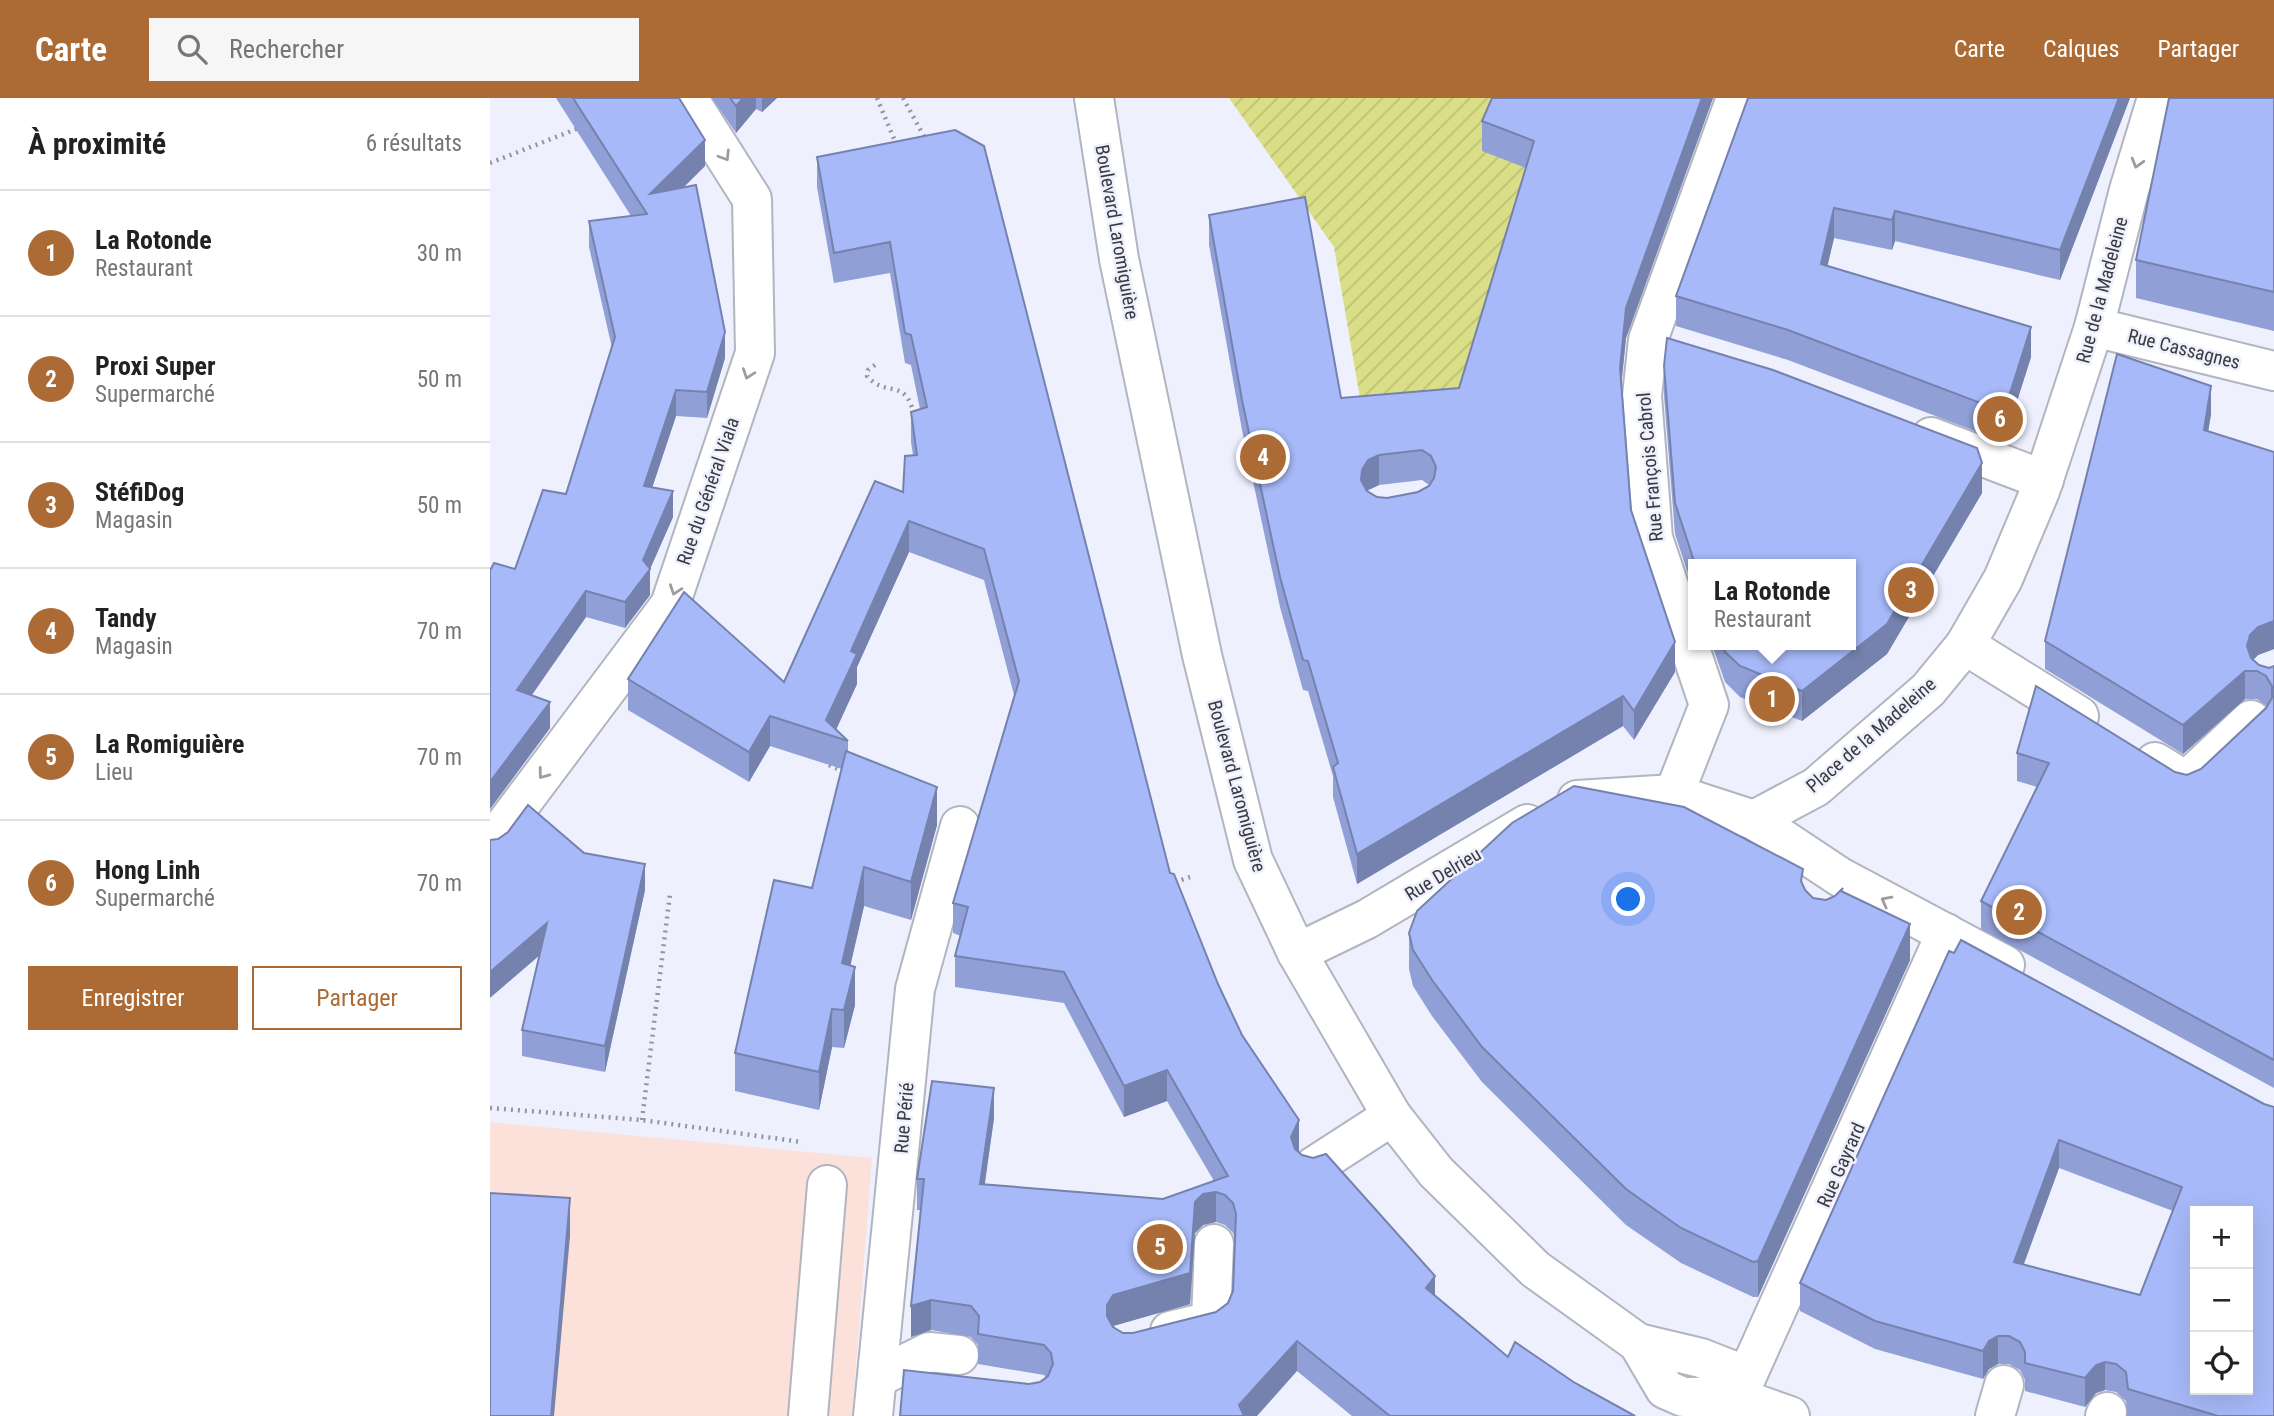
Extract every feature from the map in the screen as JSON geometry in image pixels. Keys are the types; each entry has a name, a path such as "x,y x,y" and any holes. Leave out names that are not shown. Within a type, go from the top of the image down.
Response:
{"street":[{"name":"Rue du Général Viala","path":"490,845 670,605 755,353 752,200 688,98"},
{"path":"1065,98 1096,112"},
{"name":"Rue François Cabrol","path":"1688,642 1653,538 1642,396 1648,340 1736,98"},
{"name":"Rue de la Madeleine","path":"2044,480 2094,327 2129,190 2157,98"},
{"name":"Boulevard Laromiguière","path":"1096,112 1119,259 1202,655 1253,860 1297,953 1392,1116 1436,1172 1535,1269 1638,1343 1701,1358 1729,1369 1733,1407"},
{"name":"Rue Cassagnes","path":"2094,327 2274,371"},
{"path":"1648,340 1687,352"},
{"path":"1904,427 2044,480"},
{"name":"Place de la Madeleine","path":"1754,820 1816,787 1928,690 1965,645 2003,579 2044,480"},
{"path":"1965,645 2186,781 2251,720"},
{"name":"Rue François Cabrol","path":"1674,794 1709,705 1691,650"},
{"path":"1674,794 1754,820 1840,877 2038,982"},
{"name":"Rue Delrieu","path":"1297,953 1367,919 1568,800 1674,794"},
{"name":"Rue Périé","path":"873,1416 915,989 960,826"},
{"path":"1823,914 1840,877"},
{"name":"Rue Gayrard","path":"1733,1407 1946,933"},
{"path":"1313,1167 1392,1116"},
{"path":"808,1416 827,1185"},
{"path":"1140,1339 1211,1321 1214,1244"},
{"path":"877,1378 929,1352 959,1355"},
{"path":"877,1378 979,1387"},
{"path":"1733,1407 1790,1416"}],"path":[{"path":"877,98 900,154"},
{"path":"904,98 927,142"},
{"path":"490,163 585,124"},
{"path":"875,365 868,370 867,376 874,385 902,390 911,399 917,426"},
{"path":"829,765 854,777"},
{"path":"1170,884 1191,877"},
{"path":"642,1120 670,894"},
{"path":"490,1108 642,1120 812,1143"}],"shaded area":[{"path":"490,1122 872,1158 852,1416 490,1416"}],"green space":[{"path":"1229,98 1505,98 1534,171 1459,418 1365,427 1334,247"}],"building":[{"path":"573,98 679,98 705,140 650,194 696,185 725,332 707,392 676,390 644,486 673,491 643,560 650,569 625,602 586,591 517,690 550,702 490,782 490,569 494,563 515,569 543,490 566,494 615,337 589,221 647,214"},
{"path":"730,98 743,98 736,106"},
{"path":"1492,98 1702,98 1626,308 1620,368 1631,510 1675,642 1634,711 1623,696 1357,854 1333,767 1338,763 1308,661 1303,660 1280,577 1242,400 1209,215 1305,197 1341,398 1459,388 1534,141 1482,121","holes":["1422,450 1431,456 1436,467 1434,478 1429,486 1418,492 1387,498 1377,497 1367,491 1361,480 1362,470 1368,460 1379,455"]},
{"path":"1748,98 2119,98 2060,250 1895,211 1892,220 1834,208 1821,264 2031,327 2004,412 1788,330 1676,296"},
{"path":"2169,98 2274,98 2274,292 2136,260"},
{"path":"955,130 984,146 1170,873 1174,874 1218,984 1242,1035 1299,1120 1291,1137 1295,1149 1302,1155 1313,1158 1326,1154 1435,1276 1426,1288 1508,1357 1515,1342 1575,1383 1635,1416 1390,1416 1297,1341 1239,1405 1244,1416 900,1416 904,1370 1029,1384 1040,1382 1048,1376 1053,1364 1051,1353 1044,1345 978,1334 979,1316 971,1306 931,1300 911,1306 924,1179 917,1179 932,1081 994,1088 980,1184 1163,1199 1228,1176 1167,1070 1124,1086 1064,972 955,956 968,907 953,903 1019,681 984,549 909,521 851,651 857,654 826,720 848,741 770,716 749,752 628,679 684,592 784,682 875,481 903,492 905,456 917,455 911,412 927,407 911,335 905,333 890,242 834,253 817,157","holes":["1216,1192 1225,1195 1233,1203 1236,1214 1233,1291 1228,1303 1216,1312 1133,1333 1123,1333 1113,1327 1107,1316 1107,1305 1113,1295 1190,1273 1195,1202 1203,1194"]},
{"path":"1667,338 1773,370 1977,448 1982,463 1887,624 1856,648 1856,559 1693,559 1675,503 1664,366"},
{"path":"2117,354 2211,386 2204,430 2274,452 2274,621 2258,627 2250,635 2247,646 2251,658 2259,665 2269,668 2274,666 2274,1060 1981,901 2049,763 2017,753 2036,686 2175,772 2187,775 2201,769 2266,708 2272,698 2272,686 2266,676 2257,671 2245,671 2183,725 2045,641"},
{"path":"1724,650 1854,650 1802,691 1740,666"},
{"path":"846,751 937,787 911,882 864,867 842,963 855,967 844,1010 832,1009 819,1072 735,1053 774,880 812,888"},
{"path":"1574,786 1684,807 1803,869 1801,881 1813,898 1826,900 1843,888 1841,891 1910,924 1758,1261 1753,1262 1681,1228 1626,1189 1482,1047 1413,950 1409,933 1417,911 1512,823"},
{"path":"528,805 584,853 645,864 605,1046 522,1030 547,923 490,972 490,840 498,839 508,832"},
{"path":"1961,940 2274,1107 2274,1416 2218,1416 2128,1389 2126,1372 2116,1364 2105,1362 2096,1365 2085,1378 2025,1363 2025,1352 2020,1342 2009,1336 1998,1336 1989,1341 1983,1351 1875,1321 1800,1283 1949,951 1954,953","holes":["2059,1140 2182,1187 2140,1295 2014,1262"]},
{"path":"490,1193 570,1198 551,1416 490,1416"}],"place":[{"name":"Hong Linh","path":"2000,419"},
{"name":"Tandy","path":"1263,457"},
{"name":"StéfiDog","path":"1911,590"},
{"name":"La Rotonde","path":"1772,699"},
{"name":"Proxi Super","path":"2019,912"},
{"name":"La Romiguière","path":"1160,1247"}]}
